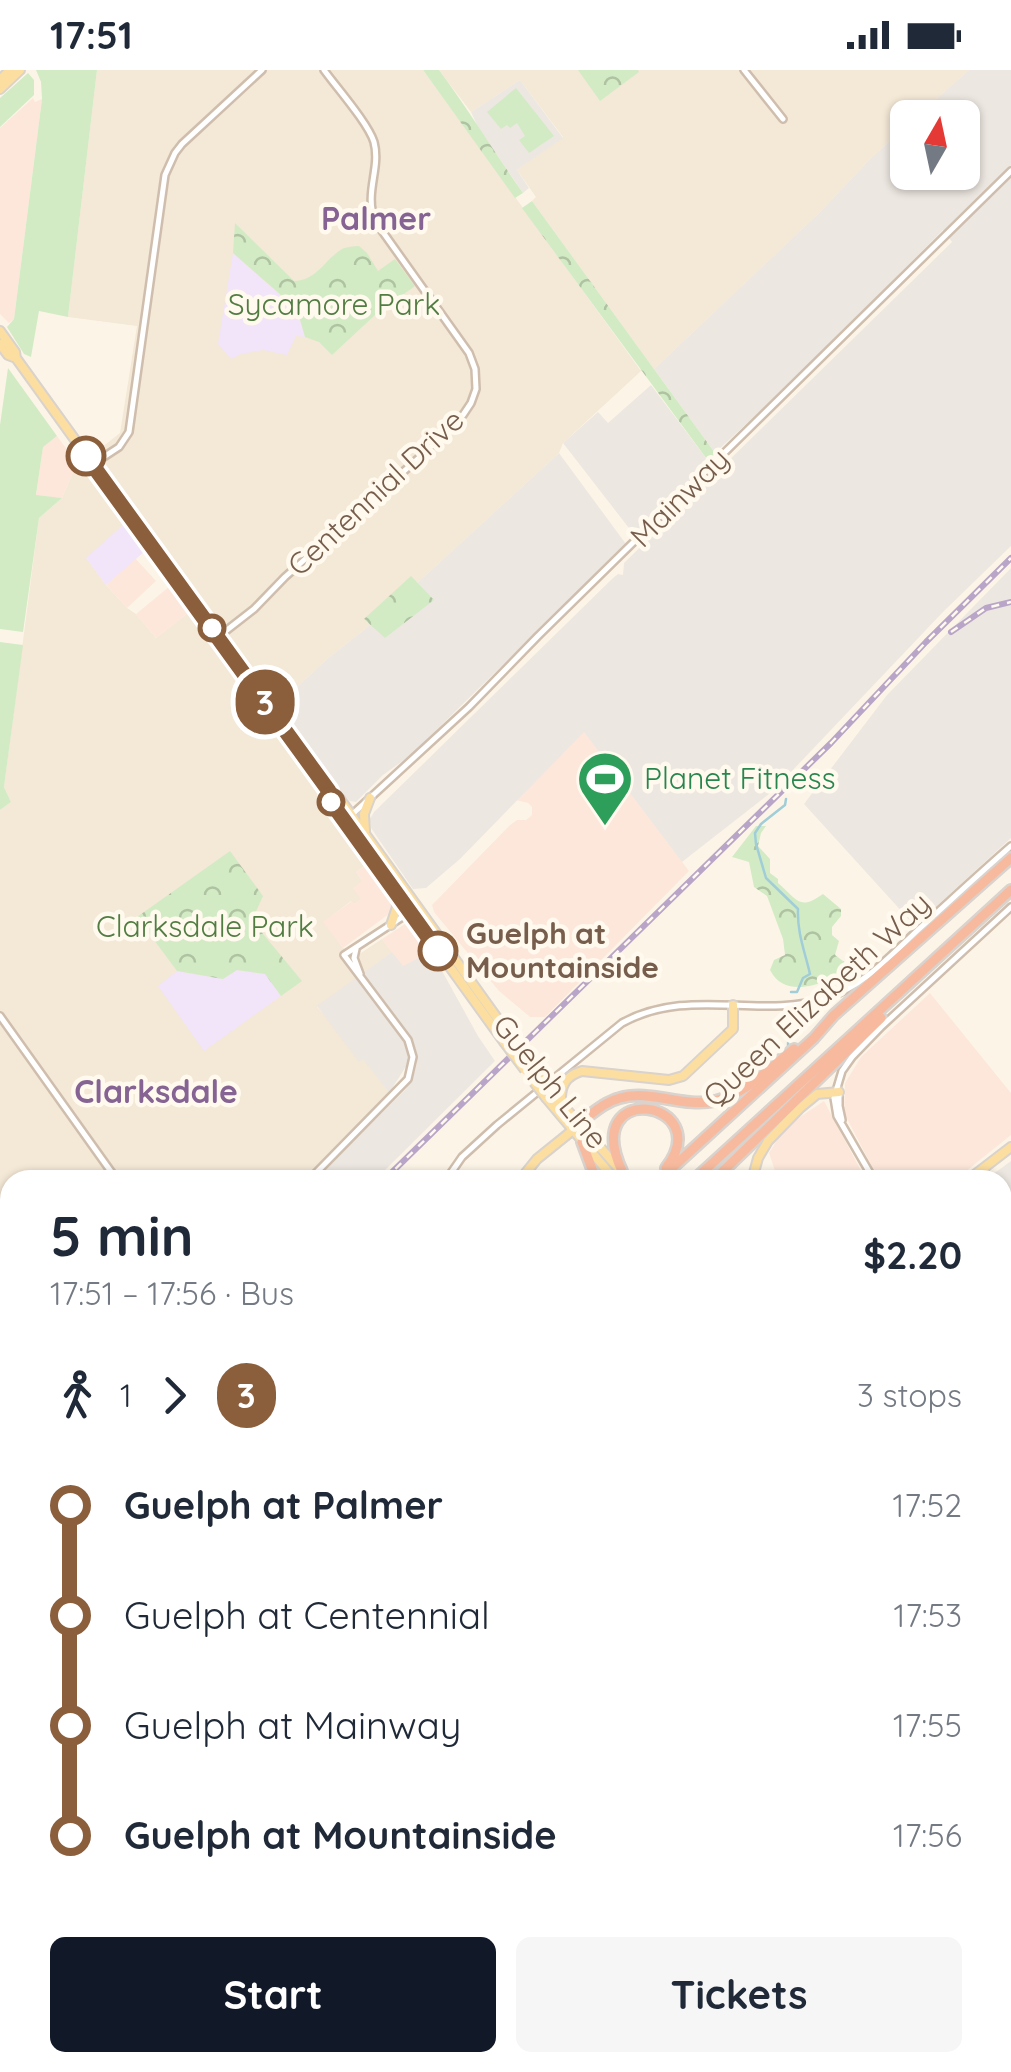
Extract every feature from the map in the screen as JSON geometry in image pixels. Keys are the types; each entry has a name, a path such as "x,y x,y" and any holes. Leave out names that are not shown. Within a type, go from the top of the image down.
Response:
{"highway":[{"name":"Queen Elizabeth Way","path":"668,1170 1011,858"},
{"name":"Queen Elizabeth Way","path":"705,1170 1011,890"},
{"path":"724,1170 905,994 915,979"},
{"path":"576,1127 604,1105 623,1097 698,1103 730,1096 770,1069 834,1015"},
{"path":"624,1170 613,1146 614,1130 622,1116 640,1107 654,1108 671,1120 679,1136 674,1158 665,1170"},
{"path":"582,1142 592,1170"}],"main road":[{"path":"0,80 10,70"},
{"path":"0,89 20,70"},
{"name":"Guelph Line","path":"0,331 329,791 328,798 369,840 550,1097 621,1170"},
{"name":"Guelph Line","path":"0,344 8,355 16,358"},
{"path":"369,840 363,820 370,798"},
{"name":"Guelph Line","path":"348,819 396,892 414,909"},
{"path":"391,925 397,907 396,892"},
{"path":"561,1104 564,1082 582,1071 670,1080 683,1076 732,1029 733,1004"},
{"path":"756,1170 763,1149 813,1096 837,1093"},
{"name":"Guelph Line","path":"550,1097 561,1104 582,1142 606,1170"},
{"path":"529,1170 576,1127"},
{"path":"981,1170 1011,1146"}],"street":[{"path":"93,464 118,447 129,432 164,175 182,144 262,70"},
{"name":"Centennial Drive","path":"218,637 250,614 285,577 421,456 463,415 476,389 476,369 470,353 375,221 370,195 374,142 324,70"},
{"path":"744,70 783,120"},
{"name":"Mainway","path":"348,819 469,707 1011,172"},
{"path":"453,1170 484,1136 622,1023 663,1007 799,1004 850,988 1011,846"},
{"path":"868,1170 836,1112 841,1074 850,1059 1011,907"},
{"path":"360,974 344,956 414,909"},
{"path":"319,1170 405,1084 411,1071 408,1040 360,974 354,958 357,947"},
{"path":"0,1016 110,1170"}],"shaded area":[{"path":"97,70 423,70 641,371 563,443 559,453 278,705 96,452 120,433 137,326 68,317"},
{"path":"439,70 969,70 935,100 890,100 890,141 654,369 532,201 536,197 517,170 563,137 520,80 471,112"},
{"path":"969,70 1011,70 1011,546 773,791 682,862 584,732 460,859 426,888 413,889 371,828 374,812 613,578 623,575 624,563 952,242 943,230 715,453 654,369 890,141 890,190 980,190 980,100 935,100"},
{"path":"520,80 563,138 517,170 529,188 523,193 471,112"},
{"path":"33,98 35,102 42,99 14,319 9,323 0,314 0,128"},
{"path":"233,253 297,310 305,337 296,336 287,355 263,350 231,359 218,344"},
{"path":"651,385 709,462 637,532 632,532 563,443 598,412 608,423"},
{"path":"57,436 77,463 62,498 36,496 43,446"},
{"path":"559,453 626,544 411,755 356,802 350,801 278,705"},
{"path":"77,463 124,524 87,559 156,638 189,612 367,864 356,872 362,881 362,899 354,904 351,901 324,922 343,948 358,955 382,939 392,952 317,1007 389,1093 312,1170 0,1170 0,810 11,802 4,787 39,518 62,498"},
{"path":"124,524 145,551 106,585 86,558"},
{"path":"135,558 156,581 127,608 106,585"},
{"path":"1011,568 1011,838 915,926 804,804 887,695"},
{"path":"170,586 189,612 156,638 136,614"},
{"path":"584,731 689,871 545,1017 530,1017 499,991 432,905 510,825 532,815 528,803 516,800"},
{"path":"367,864 394,901 393,911 343,948 323,922 361,899 353,888 362,881 356,872"},
{"path":"405,924 413,925 431,951 402,967 382,939"},
{"path":"431,951 495,1061 385,1170 323,1170 405,1090 417,1063 416,1051 389,1093 363,1059 359,1062 317,1006 392,952 403,966"},
{"path":"236,970 266,974 281,996 204,1051 158,986 177,971 223,979"},
{"path":"930,993 1011,1093 1011,1135 967,1170 874,1170 844,1113 845,1083 861,1057"},
{"path":"824,1101 861,1170 775,1170 769,1153 785,1127"}],"green space":[{"path":"36,70 97,70 68,317 39,311 31,357 24,354 7,327 14,319 42,99"},
{"path":"423,70 439,70 523,193 515,198"},
{"path":"578,70 638,70 639,72 600,101"},
{"path":"28,73 34,80 34,95 0,127 0,98"},
{"path":"516,88 554,136 529,153 519,140 525,136 517,123 501,129 487,112"},
{"path":"532,201 715,453 709,462 522,208"},
{"name":"Sycamore Park","path":"235,223 294,281 315,273 342,249 359,246 378,271 395,259 415,286 375,315 332,355 319,342 305,337 297,309 233,253"},
{"path":"8,368 57,436 43,447 36,495 62,498 39,518 23,632 0,629 0,425"},
{"path":"411,576 434,600 385,638 364,619"},
{"path":"0,642 23,645 4,787 11,802 0,810"},
{"path":"756,826 766,826 758,846 770,859 770,873 778,883 799,901 809,902 823,894 841,909 832,935 839,941 835,955 851,967 842,973 820,983 797,987 777,980 770,970 774,960 785,955 783,939 767,896 754,887 749,862 732,857"},
{"name":"Clarksdale Park","path":"230,851 263,896 253,918 302,981 281,996 265,974 237,970 223,979 177,971 137,917"}],"waterway":[{"path":"786,799 785,805 755,833 766,878 798,909 810,974 803,978 797,992 791,992"},
{"path":"788,1046 789,1015"}],"railway":[{"path":"394,1170 831,743 1011,558"},
{"path":"951,632 986,608 1011,602"}],"bus line":[{"name":"3","path":"86,456 263,698 329,791 328,798 438,951"}],"place":[{"name":"Planet Fitness","path":"605,828"},
{"name":"Guelph at Mountainside","path":"438,951"}],"district":[{"name":"Palmer","path":"376,219"},
{"name":"Clarksdale","path":"156,1092"}]}
